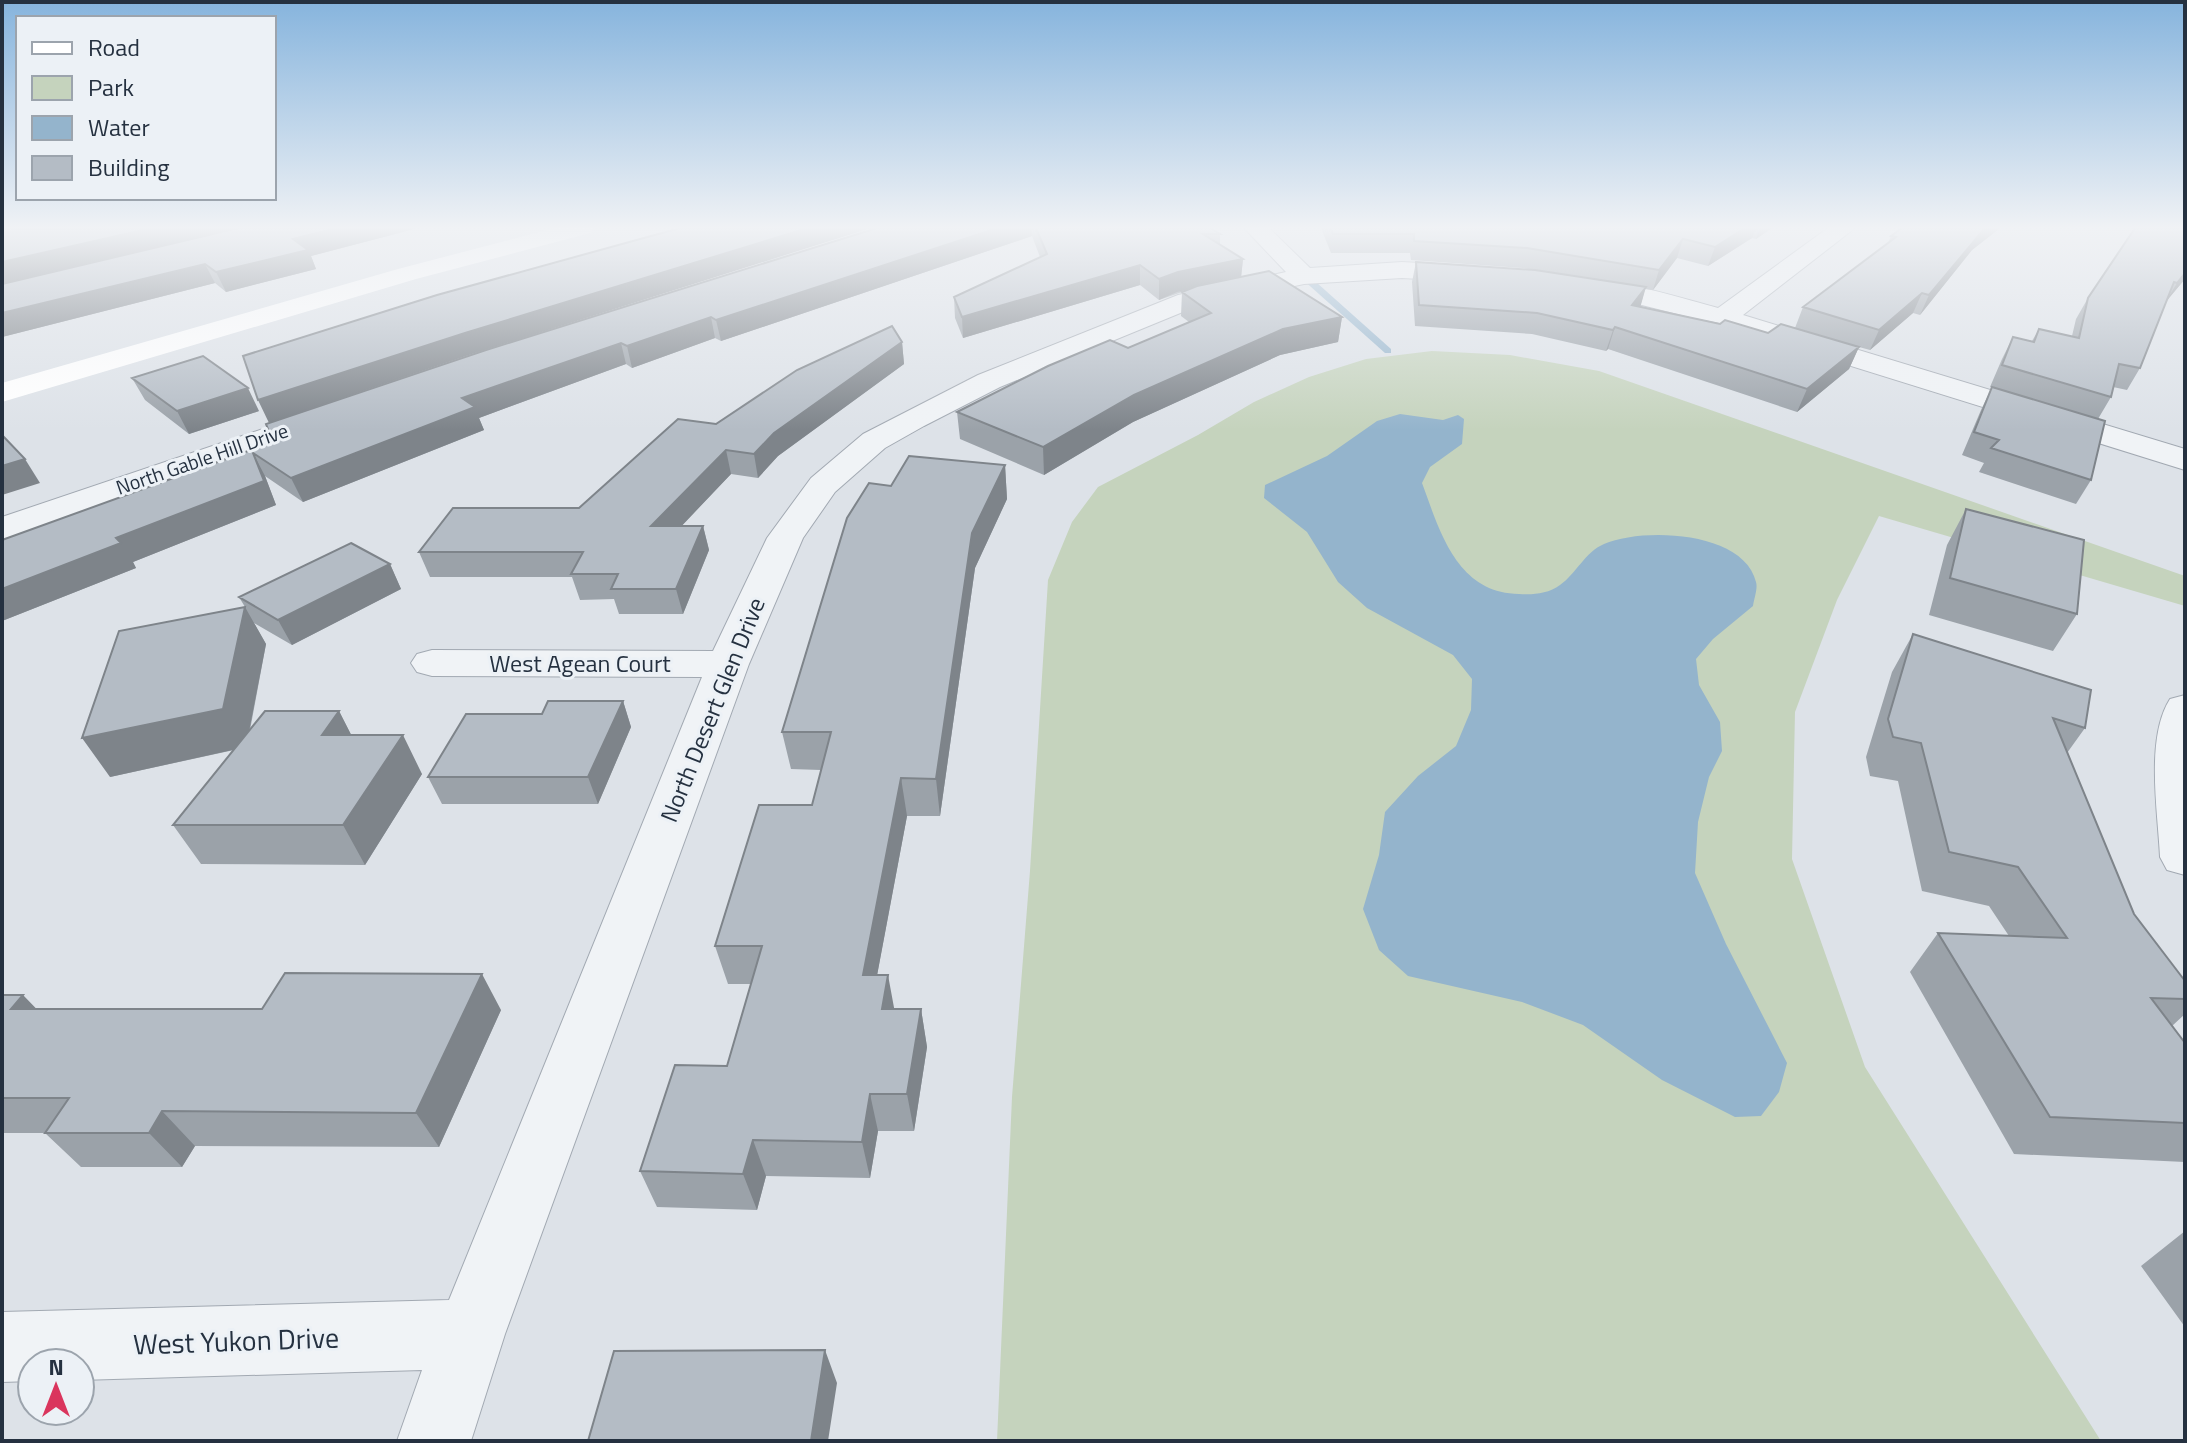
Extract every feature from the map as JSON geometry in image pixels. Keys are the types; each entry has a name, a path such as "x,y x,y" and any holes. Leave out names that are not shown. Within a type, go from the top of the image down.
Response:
{"street":[{"path":"2,393 334,295"},
{"name":"North Desert Glen Drive","path":"434,1441 470,1334 728,664 785,538 823,485 874,441 989,381 1124,324 1187,301 1213,295"},
{"path":"1635,295 1723,317 2185,460"},
{"path":"1723,317 1752,295"},
{"name":"North Gable Hill Drive","path":"2,529 351,408"},
{"name":"West Agean Court","path":"432,663 728,664"},
{"path":"2185,709 2178,751 2185,857"},
{"name":"West Yukon Drive","path":"2,1347 470,1334"}],"green space":[{"path":"1432,351 1510,355 1599,371 2185,576 2185,606 1879,516 1837,600 1795,712 1792,859 1865,1067 2101,1441 997,1441 1012,1097 1048,580 1072,522 1098,487 1254,402 1309,377 1366,359"}],"water":[{"path":"1400,414 1443,420 1458,415 1464,419 1462,444 1430,467 1422,483 1436,521 1454,556 1480,583 1498,591 1529,594 1550,590 1566,580 1597,548 1621,539 1643,536 1666,535 1713,543 1733,552 1748,565 1756,584 1753,606 1713,639 1696,659 1699,685 1720,722 1722,751 1709,777 1698,822 1695,873 1726,944 1787,1063 1779,1092 1761,1116 1735,1117 1662,1080 1583,1025 1522,1002 1408,976 1379,950 1363,909 1379,855 1385,812 1418,776 1456,746 1471,710 1472,679 1453,655 1367,608 1338,582 1307,532 1264,498 1265,485 1327,456 1377,421"}],"building":[{"path":"2,295 75,295 2,313"},
{"path":"436,295 588,295 258,400 243,356"},
{"path":"661,295 792,295 716,320 711,317 627,346 621,343 462,398 475,407 291,478 253,453 264,481 116,538 121,543 2,589 2,540 273,442 266,424"},
{"path":"958,295 1036,295 962,317 954,297"},
{"path":"1187,295 1308,295 1342,317 1283,329 1134,395 1043,447 957,412 1048,366 1110,340 1128,348 1211,313"},
{"path":"1418,295 1640,295 1632,305 1720,324 1725,320 1768,333 1781,324 1859,347 1807,389 1615,327 1613,330 1537,313 1419,305"},
{"path":"1818,295 1919,295 1879,330 1803,307"},
{"path":"2090,295 2169,295 2140,368 2119,364 2111,397 2002,365 2013,337 2034,342 2039,329 2079,338"},
{"path":"892,326 902,342 774,433 754,454 726,450 651,526 703,526 676,589 611,589 618,574 571,574 583,552 419,552 453,508 579,508 678,419 716,424 797,370"},
{"path":"203,356 248,388 177,411 132,378"},
{"path":"1992,387 2105,421 2091,480 1991,448 1999,440 1974,432"},
{"path":"2,435 25,459 2,466"},
{"path":"909,456 1005,465 972,533 936,779 901,778 863,975 888,975 882,1009 921,1009 907,1094 870,1094 862,1142 753,1140 743,1174 640,1171 675,1065 727,1066 762,946 715,946 759,805 812,805 831,732 782,732 847,518 869,483 891,486"},
{"path":"1966,509 2084,540 2077,614 1950,578"},
{"path":"351,543 390,564 278,620 239,597"},
{"path":"245,607 223,709 82,738 119,631"},
{"path":"1913,634 2091,690 2085,728 2053,718 2134,914 2185,981 2185,999 2151,998 2185,1043 2185,1123 2050,1117 1938,933 2067,938 2018,867 1949,852 1921,743 1893,737 1888,719"},
{"path":"548,701 623,701 588,777 428,777 466,714 542,714"},
{"path":"265,711 339,711 322,735 403,735 343,825 173,825"},
{"path":"285,973 482,974 416,1113 162,1111 149,1133 45,1133 69,1098 2,1098 2,995 23,995 11,1009 262,1009"},
{"path":"825,1350 811,1441 588,1441 614,1351"}],"waterway":[{"path":"1326,295 1388,351"}]}
